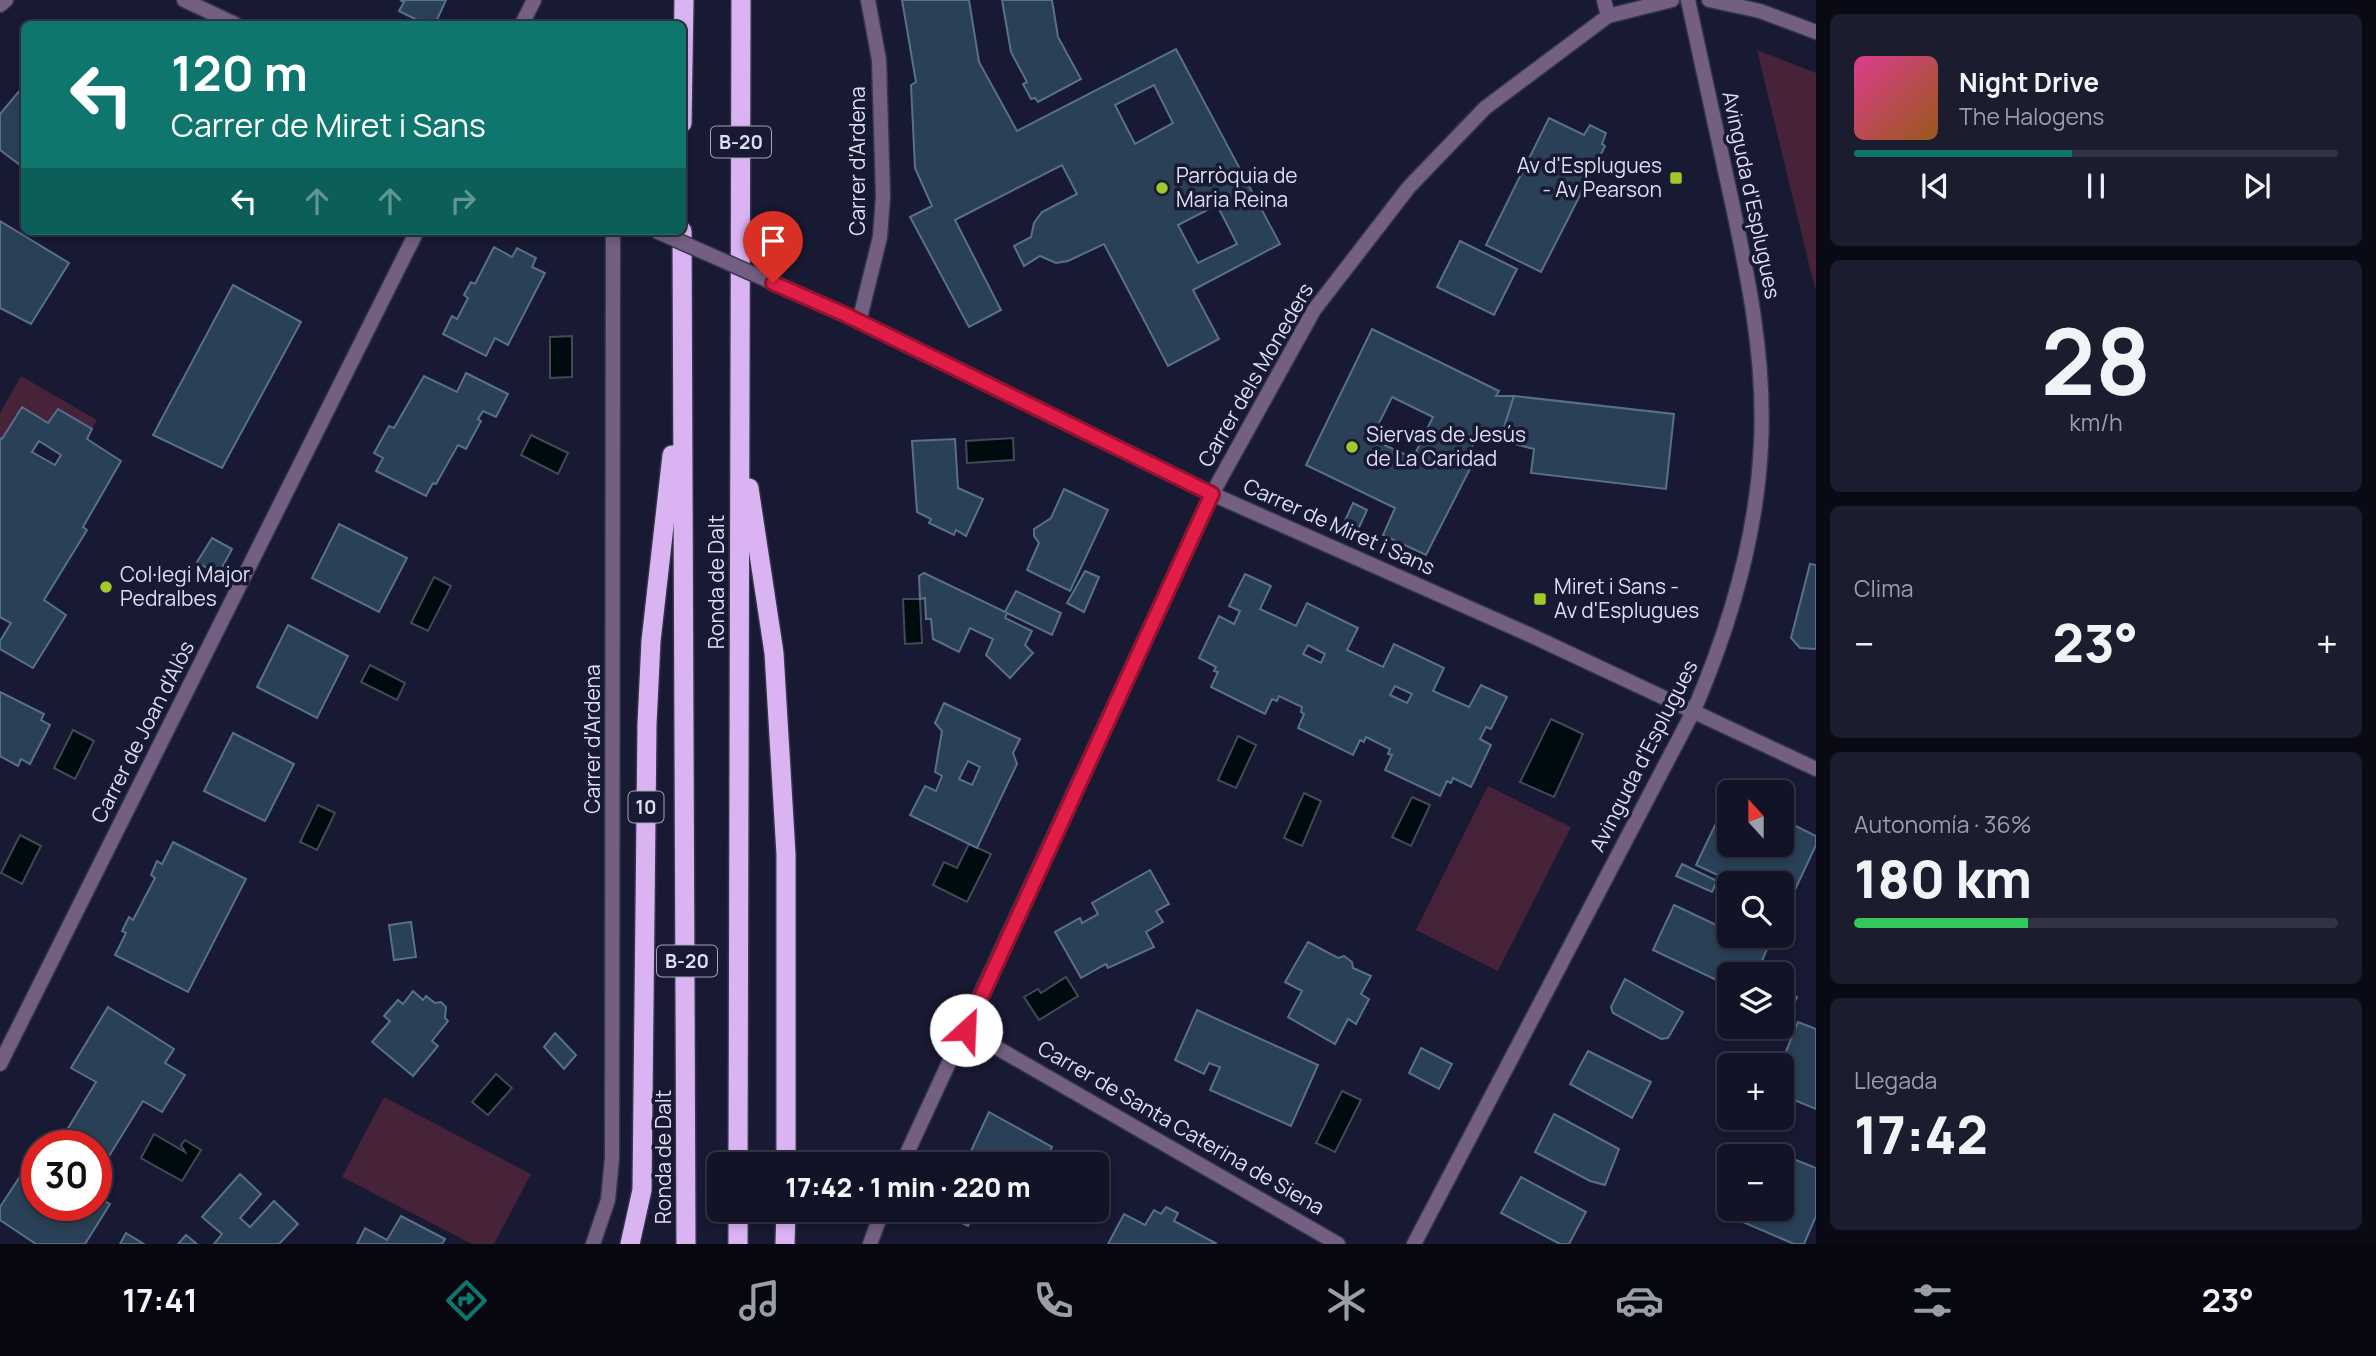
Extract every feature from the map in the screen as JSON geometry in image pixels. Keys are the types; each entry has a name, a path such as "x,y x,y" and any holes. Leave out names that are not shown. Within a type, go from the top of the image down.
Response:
{"highway":[{"name":"B-20","path":"684,0 684,21"},
{"name":"Ronda de Dalt","path":"738,1152 741,0"},
{"name":"Ronda de Dalt","path":"682,235 686,1244"},
{"name":"10","path":"630,1244 642,1190 651,641 682,370"},
{"path":"741,440 774,653 786,854 786,1152"},
{"path":"738,1222 738,1244"},
{"path":"785,1244 786,1222"}],"street":[{"path":"0,5 6,0"},
{"path":"184,0 229,21"},
{"path":"524,21 534,0"},
{"name":"Carrer d'Ardena","path":"859,322 880,237 883,196 879,60 868,0"},
{"path":"1604,0 1608,16"},
{"name":"Carrer dels Moneders","path":"908,1152 1212,494 1314,310 1409,187 1485,108 1608,16 1672,0"},
{"name":"Avinguda d'Esplugues","path":"1413,1244 1694,710 1733,607 1756,499 1762,443 1760,366 1752,302 1688,0"},
{"path":"1709,0 1760,11 1816,32"},
{"name":"Carrer de Joan d'Alòs","path":"0,1064 415,235"},
{"name":"Carrer d'Ardena","path":"593,1244 608,1200 612,1158 613,235"},
{"name":"Carrer de Miret i Sans","path":"665,235 844,314 1212,494 1694,710 1816,769"},
{"name":"Carrer de Santa Caterina de Siena","path":"966,1030 1338,1244"},
{"path":"870,1244 879,1222"}],"shaded area":[{"path":"1757,50 1816,73 1816,289 1813,281"},
{"path":"572,336 572,377 550,378 550,337"},
{"path":"21,376 97,420 92,429 58,409 48,423 22,407 2,439 0,438 0,413"},
{"path":"531,435 568,453 558,474 521,455"},
{"path":"1013,438 1014,460 967,463 966,441"},
{"path":"434,577 451,586 428,631 411,623"},
{"path":"903,599 920,599 922,643 905,644"},
{"path":"370,665 405,683 397,700 361,682"},
{"path":"1551,719 1583,734 1554,797 1520,782"},
{"path":"73,730 94,741 75,779 54,768"},
{"path":"1238,736 1256,745 1236,788 1218,780"},
{"path":"1488,786 1571,827 1498,971 1416,930"},
{"path":"1304,793 1321,801 1302,846 1284,838"},
{"path":"1412,797 1430,805 1411,846 1392,837"},
{"path":"318,805 335,813 317,850 300,842"},
{"path":"20,835 41,846 22,884 1,873"},
{"path":"969,844 991,854 967,902 933,885 944,862 957,868"},
{"path":"1066,977 1078,996 1039,1020 1024,997 1038,989 1041,993"},
{"path":"496,1074 512,1088 488,1115 472,1102"},
{"path":"1342,1091 1361,1100 1335,1152 1316,1143"},
{"path":"384,1097 531,1174 494,1244 472,1244 342,1177"},
{"path":"154,1134 185,1152 181,1145 185,1140 201,1150 182,1181 141,1158"}],"building":[{"path":"400,0 446,0 436,21 419,21 399,11 404,2"},
{"name":"Parròquia de Maria Reina","path":"902,0 969,0 979,62 1017,131 1176,49 1280,244 1193,290 1219,339 1168,366 1104,244 1068,261 1056,263 1040,256 1024,266 1014,246 1031,237 1034,223 1042,212 1077,194 1062,165 955,220 1001,310 969,327 910,217 932,206 915,168 911,85 916,82","holes":["1154,85 1173,123 1135,144 1115,105","1217,205 1237,244 1198,263 1178,225"]},
{"path":"1002,0 1052,0 1058,37 1081,79 1038,102 1035,98 1031,99 1023,84 1027,82 1011,52"},
{"path":"21,89 21,166 0,150 0,114"},
{"path":"1549,118 1584,135 1590,125 1606,133 1602,144 1605,146 1541,272 1486,245"},
{"path":"0,221 69,263 31,324 0,308"},
{"path":"1460,241 1517,269 1494,315 1437,287"},
{"path":"494,247 512,257 517,248 536,258 532,267 545,273 508,345 495,338 486,356 443,334 452,316 457,319 468,298 464,295 471,282 475,284"},
{"path":"233,285 301,322 222,468 153,435"},
{"name":"Siervas de Jesús de La Caridad","path":"1372,329 1499,391 1496,396 1514,396 1500,440 1479,433 1468,455 1475,459 1426,555 1383,535 1395,508 1306,465","holes":["1392,397 1433,417 1413,458 1371,439"]},
{"path":"466,373 508,394 496,417 483,411 478,419 481,421 466,449 458,445 426,496 376,471 383,458 374,453 389,426 394,428 424,376 457,392"},
{"path":"1514,396 1674,414 1666,489 1531,473 1534,449 1500,440"},
{"path":"22,407 48,423 58,409 92,429 87,439 121,461 83,527 87,530 44,600 66,615 33,668 0,649 0,641 11,623 0,617 0,438 2,439","holes":["39,441 61,455 55,465 32,452"]},
{"path":"955,439 958,488 983,499 966,536 956,530 954,535 929,523 931,519 917,512 912,441"},
{"path":"1064,489 1108,510 1070,591 1027,570 1039,543 1034,536 1034,529 1051,518"},
{"path":"1353,503 1367,510 1357,532 1343,525"},
{"path":"339,524 407,558 379,612 312,578"},
{"path":"212,538 232,549 218,575 197,562"},
{"path":"1810,564 1816,565 1816,649 1800,648 1791,638"},
{"path":"1085,571 1099,577 1084,612 1067,603"},
{"path":"924,573 1005,612 1016,591 1061,613 1052,635 1007,613 1005,618 1032,631 1025,645 1033,653 1010,678 986,655 993,639 970,628 959,652 933,639 931,619 926,619 925,598 920,599 919,576"},
{"path":"1245,574 1271,586 1260,609 1296,626 1307,603 1358,628 1347,650 1383,667 1394,644 1444,668 1433,691 1469,707 1481,685 1507,697 1491,729 1486,727 1480,739 1491,745 1471,787 1453,778 1451,783 1447,781 1440,796 1385,770 1392,755 1388,754 1390,749 1366,737 1364,742 1360,740 1353,755 1298,728 1304,714 1301,712 1302,707 1279,696 1277,701 1272,699 1265,714 1211,687 1218,672 1214,671 1216,667 1199,658 1219,616 1234,624 1240,611 1229,606","holes":["1308,645 1325,654 1321,663 1303,654","1395,686 1412,694 1407,703 1390,695"]},
{"path":"288,625 348,656 317,718 257,687"},
{"path":"0,692 44,714 41,720 50,725 30,764 21,759 18,766 0,756"},
{"path":"944,703 1020,739 1013,753 1017,764 977,848 910,815 925,786 936,791 942,776 935,772 942,731 935,723","holes":["968,761 980,767 972,785 959,779"]},
{"path":"233,733 294,764 265,821 204,791"},
{"path":"1717,821 1717,858 1794,858 1794,825 1816,836 1816,845 1794,892 1794,871 1717,871 1717,875 1696,865"},
{"path":"173,842 246,879 188,992 115,955 126,933 122,931 129,917 133,920 155,878 151,875 157,861 162,864"},
{"path":"1682,864 1717,881 1712,892 1676,876"},
{"path":"1150,870 1169,904 1156,911 1163,922 1146,932 1154,947 1108,968 1106,964 1081,978 1055,932 1080,918 1082,923 1098,914 1092,903"},
{"path":"1674,905 1717,925 1717,948 1767,949 1762,962 1717,962 1717,980 1653,950"},
{"path":"411,922 416,957 394,960 389,925"},
{"path":"1308,942 1338,958 1344,956 1352,962 1353,968 1371,976 1361,994 1369,999 1356,1024 1348,1019 1335,1044 1288,1017 1302,991 1285,982"},
{"path":"1625,979 1683,1012 1668,1038 1661,1039 1613,1013 1611,1007"},
{"path":"413,991 423,1000 426,996 435,1003 441,1002 446,1007 445,1018 448,1021 432,1041 438,1046 413,1076 372,1042 390,1021 384,1016 398,1000 403,1004"},
{"path":"108,1007 174,1049 165,1063 185,1075 162,1112 143,1101 112,1151 112,1130 67,1130 96,1082 71,1068"},
{"path":"1197,1010 1318,1065 1291,1126 1210,1090 1220,1067 1209,1063 1204,1074 1175,1060"},
{"path":"1798,1022 1816,1029 1816,1109 1794,1100 1794,1053 1785,1053 1791,1039 1794,1039"},
{"path":"555,1033 576,1055 564,1069 544,1047"},
{"path":"1421,1048 1452,1064 1439,1089 1409,1073"},
{"path":"1588,1051 1651,1082 1632,1118 1570,1084"},
{"path":"989,1112 1052,1147 1050,1152 971,1152"},
{"path":"1554,1114 1619,1149 1605,1185 1590,1181 1535,1152"},
{"path":"1794,1159 1816,1168 1816,1216 1804,1244 1794,1244 1740,1221 1794,1221"},
{"path":"240,1174 261,1194 240,1218 250,1227 274,1201 298,1224 279,1244 214,1244 222,1234 202,1217"},
{"path":"21,1175 21,1221 99,1221 85,1244 36,1244 0,1220 0,1207"},
{"path":"1521,1177 1586,1212 1569,1244 1560,1244 1501,1213"},
{"path":"1166,1207 1178,1213 1174,1221 1217,1244 1108,1244 1124,1214 1145,1225 1154,1210 1161,1214"},
{"path":"401,1216 445,1239 442,1244 357,1244 365,1228 387,1240"},
{"path":"126,1233 144,1244 120,1244"},
{"path":"186,1235 197,1244 178,1244"}],"place":[{"name":"Av d'Esplugues - Av Pearson","path":"1676,178"},
{"name":"Parròquia de Maria Reina","path":"1162,188"},
{"name":"Siervas de Jesús de La Caridad","path":"1352,447"},
{"name":"Col·legi Major Pedralbes","path":"106,587"},
{"name":"Miret i Sans - Av d'Esplugues","path":"1540,599"}],"route":[{"path":"773,283 844,314 1212,494 966,1030"}]}
